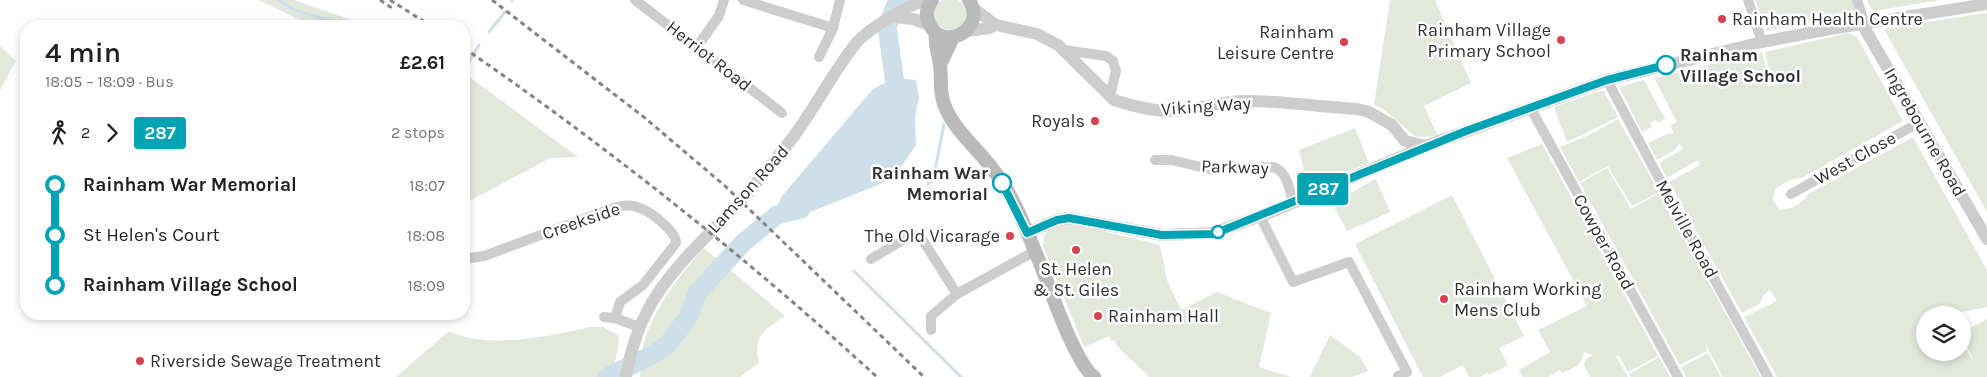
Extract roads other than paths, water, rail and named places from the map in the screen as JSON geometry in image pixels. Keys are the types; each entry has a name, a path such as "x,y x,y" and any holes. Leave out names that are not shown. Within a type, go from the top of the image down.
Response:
{"main road":[{"path":"932,0 927,11 933,29 940,65 940,90 944,104 960,131 991,166 1011,198 1071,339 1084,366 1094,377"},
{"path":"933,29 944,37 954,37 967,31 973,20 971,4"},
{"path":"940,65 954,37"}],"street":[{"name":"Herriot Road","path":"635,0 782,113"},
{"path":"697,47 719,16 724,0"},
{"path":"744,0 833,28"},
{"path":"819,57 833,28 840,0"},
{"name":"Lamson Road","path":"626,377 630,354 639,327 652,301 677,266 733,208 789,144 852,48 871,30 926,0"},
{"path":"1748,0 1762,42"},
{"path":"1857,0 1864,24"},
{"path":"967,31 990,28 996,25 971,4"},
{"path":"1027,233 1057,220 1069,218 1162,235 1189,236 1214,234 1426,146 1607,80 1762,42 1987,4"},
{"path":"894,17 913,19 933,29"},
{"name":"Ingrebourne Road","path":"1864,24 1986,236"},
{"name":"Viking Way","path":"996,25 1038,34 1064,50 1114,100 1139,107 1174,111 1221,102 1263,102 1357,109 1369,112 1392,125 1405,141"},
{"path":"1064,50 1106,56 1113,61 1116,71 1110,96"},
{"name":"Melville Road","path":"1607,80 1768,377"},
{"name":"Cowper Road","path":"1530,108 1678,377"},
{"name":"West Close","path":"1791,194 1920,122"},
{"path":"1401,156 1405,141 1426,146"},
{"name":"Parkway","path":"1154,160 1172,160 1213,170 1274,167 1281,170 1284,175 1293,202"},
{"name":"Creekside","path":"470,258 484,256 616,207 631,206 642,208 671,231 676,243 643,285 621,301 615,318"},
{"path":"1260,216 1293,282 1349,262 1407,372 1398,376"},
{"path":"871,259 911,235 920,236 957,294"},
{"path":"931,330 931,316 957,294 1035,251"},
{"path":"604,317 615,318 639,327"}],"water":[{"path":"894,78 916,80 919,97 915,118 916,145 893,179 793,219 773,214 782,196 873,89"}],"waterway":[{"path":"278,0 297,11 329,20"},
{"path":"888,102 895,84 887,26 898,0"},
{"path":"489,32 505,12"},
{"path":"470,60 479,45"},
{"path":"928,184 933,180 944,124"},
{"path":"607,377 652,355 668,344 689,316 697,293 744,242 777,215 801,209"},
{"path":"854,271 961,377"}],"railway":[{"path":"380,0 395,10"},
{"path":"390,0 422,20"},
{"path":"492,0 645,118 725,186 924,377"},
{"path":"470,52 571,125 676,205 778,289 877,377"}],"place":[{"name":"Rainham Health Centre","path":"1722,19"},
{"name":"Rainham Village Primary School","path":"1561,40"},
{"name":"Rainham Leisure Centre","path":"1344,42"},
{"name":"Rainham Village School","path":"1666,65"},
{"name":"Royals","path":"1095,121"},
{"name":"Rainham War Memorial","path":"1002,183"},
{"name":"The Old Vicarage","path":"1010,236"},
{"name":"St. Helen & St. Giles","path":"1076,250"},
{"name":"Rainham Working Mens Club","path":"1444,299"},
{"name":"Rainham Hall","path":"1098,316"},
{"name":"Riverside Sewage Treatment","path":"140,361"}]}
